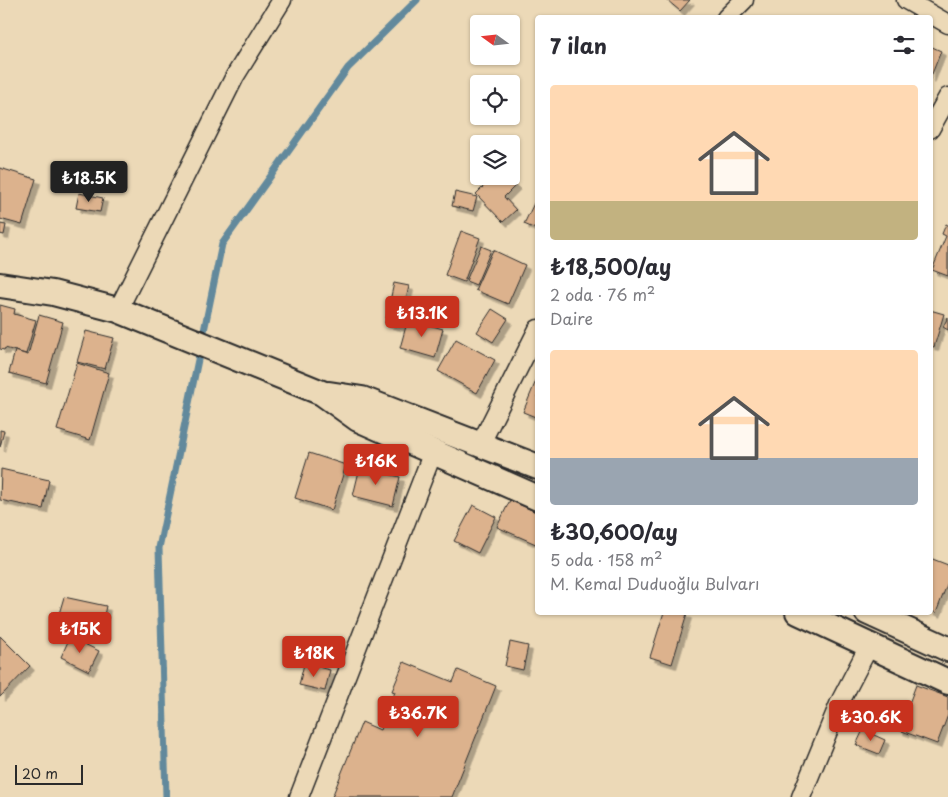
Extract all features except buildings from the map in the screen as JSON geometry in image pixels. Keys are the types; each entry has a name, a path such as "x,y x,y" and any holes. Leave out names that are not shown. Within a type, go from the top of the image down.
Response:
{"street":[{"path":"118,310 234,76 282,0"},
{"path":"729,15 744,0"},
{"path":"906,0 932,15"},
{"path":"933,15 948,24"},
{"path":"933,124 948,97"},
{"path":"0,285 53,293 118,310 322,393 362,399 437,441 468,468 535,497"},
{"path":"468,468 535,335"},
{"path":"437,441 480,445 535,465"},
{"path":"299,797 437,441"},
{"path":"804,615 948,682"},
{"path":"874,615 948,649"},
{"path":"801,797 840,702 869,646"}],"waterway":[{"path":"166,797 159,548 222,244 348,68 417,0"}]}
